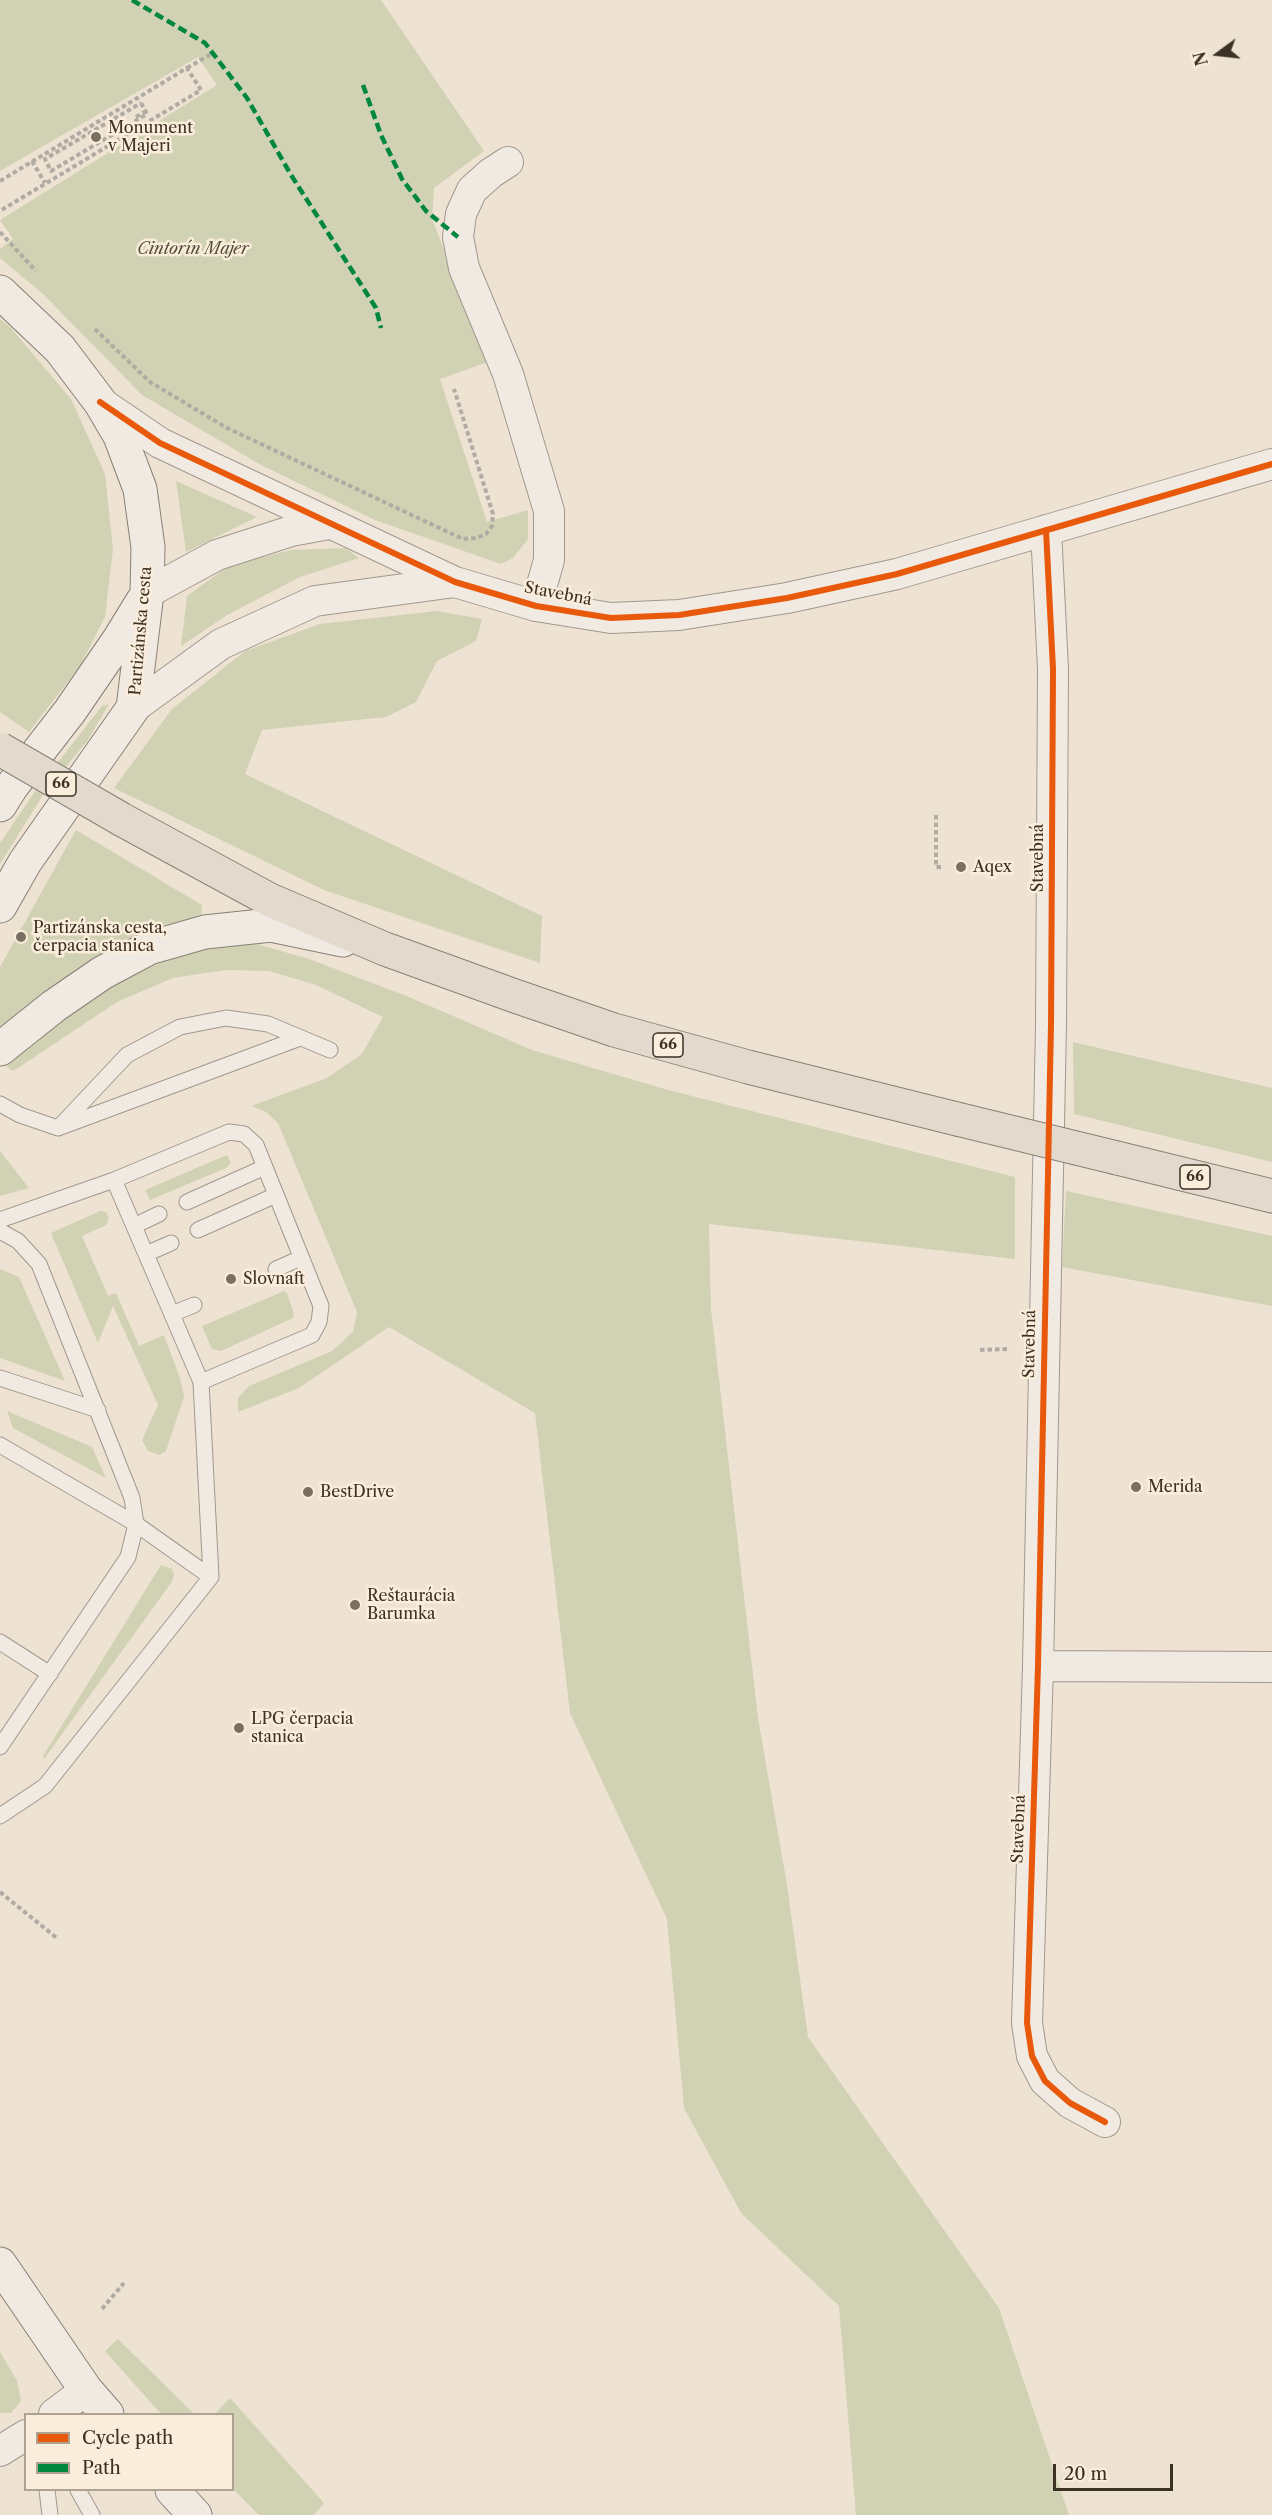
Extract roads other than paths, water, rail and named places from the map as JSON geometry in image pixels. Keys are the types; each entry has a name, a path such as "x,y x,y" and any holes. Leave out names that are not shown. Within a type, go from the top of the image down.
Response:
{"main road":[{"name":"66","path":"0,749 121,819 270,900 385,949 614,1030 759,1070 1272,1196"}],"street":[{"path":"508,162 472,190 461,214 458,237 464,268 507,374 549,511 549,560 536,606"},
{"name":"Partizánska cesta","path":"0,292 60,350 100,402 120,436 140,489 148,548 147,593 134,708 25,862 0,906"},
{"name":"Stavebná","path":"100,402 160,443 455,582 536,606 611,618 679,615 711,610 787,598 897,573 1272,464"},
{"path":"0,805 120,639 147,593 217,555 291,531 329,524"},
{"name":"Stavebná","path":"1046,530 1053,669 1051,1025 1038,1666 1027,2023 1032,2056 1045,2081 1070,2103 1105,2122"},
{"name":"Stavebná","path":"134,708 221,644 315,601 455,582"},
{"path":"0,1049 54,1006 102,973 149,948 205,932 271,925 385,949"},
{"path":"1038,1666 1272,1667"},
{"path":"0,2264 86,2390 105,2413"},
{"path":"57,2413 86,2390"},
{"path":"0,2451 24,2436"},
{"path":"173,2491 195,2515"}],"lane":[{"path":"58,1128 127,1055 180,1027 226,1018 268,1023 330,1050"},
{"path":"0,1104 20,1115 58,1128 300,1038"},
{"path":"0,1220 114,1180 229,1132 244,1134 256,1145 321,1306 319,1322 312,1335 201,1382"},
{"path":"187,1202 265,1167"},
{"path":"0,1816 45,1786 211,1577 201,1382 114,1180"},
{"path":"198,1230 276,1195"},
{"path":"134,1226 159,1214"},
{"path":"0,1231 18,1241 39,1264 99,1410 132,1498 136,1524 128,1557 0,1747"},
{"path":"146,1254 171,1243"},
{"path":"276,1269 301,1258"},
{"path":"172,1314 194,1305"},
{"path":"0,1378 99,1410"},
{"path":"0,1445 136,1524 211,1577"},
{"path":"0,1642 50,1674"},
{"path":"47,2491 50,2515"},
{"path":"79,2491 92,2515"}],"place":[{"name":"Monument v Majeri","path":"96,137"},
{"name":"Aqex","path":"961,867"},
{"name":"Partizánska cesta, čerpacia stanica","path":"21,937"},
{"name":"Slovnaft","path":"231,1279"},
{"name":"Merida","path":"1136,1487"},
{"name":"BestDrive","path":"308,1492"},
{"name":"Reštaurácia Barumka","path":"355,1605"},
{"name":"LPG čerpacia stanica","path":"239,1728"}],"park label":[{"name":"Cintorín Majer","path":"193,249"}]}
